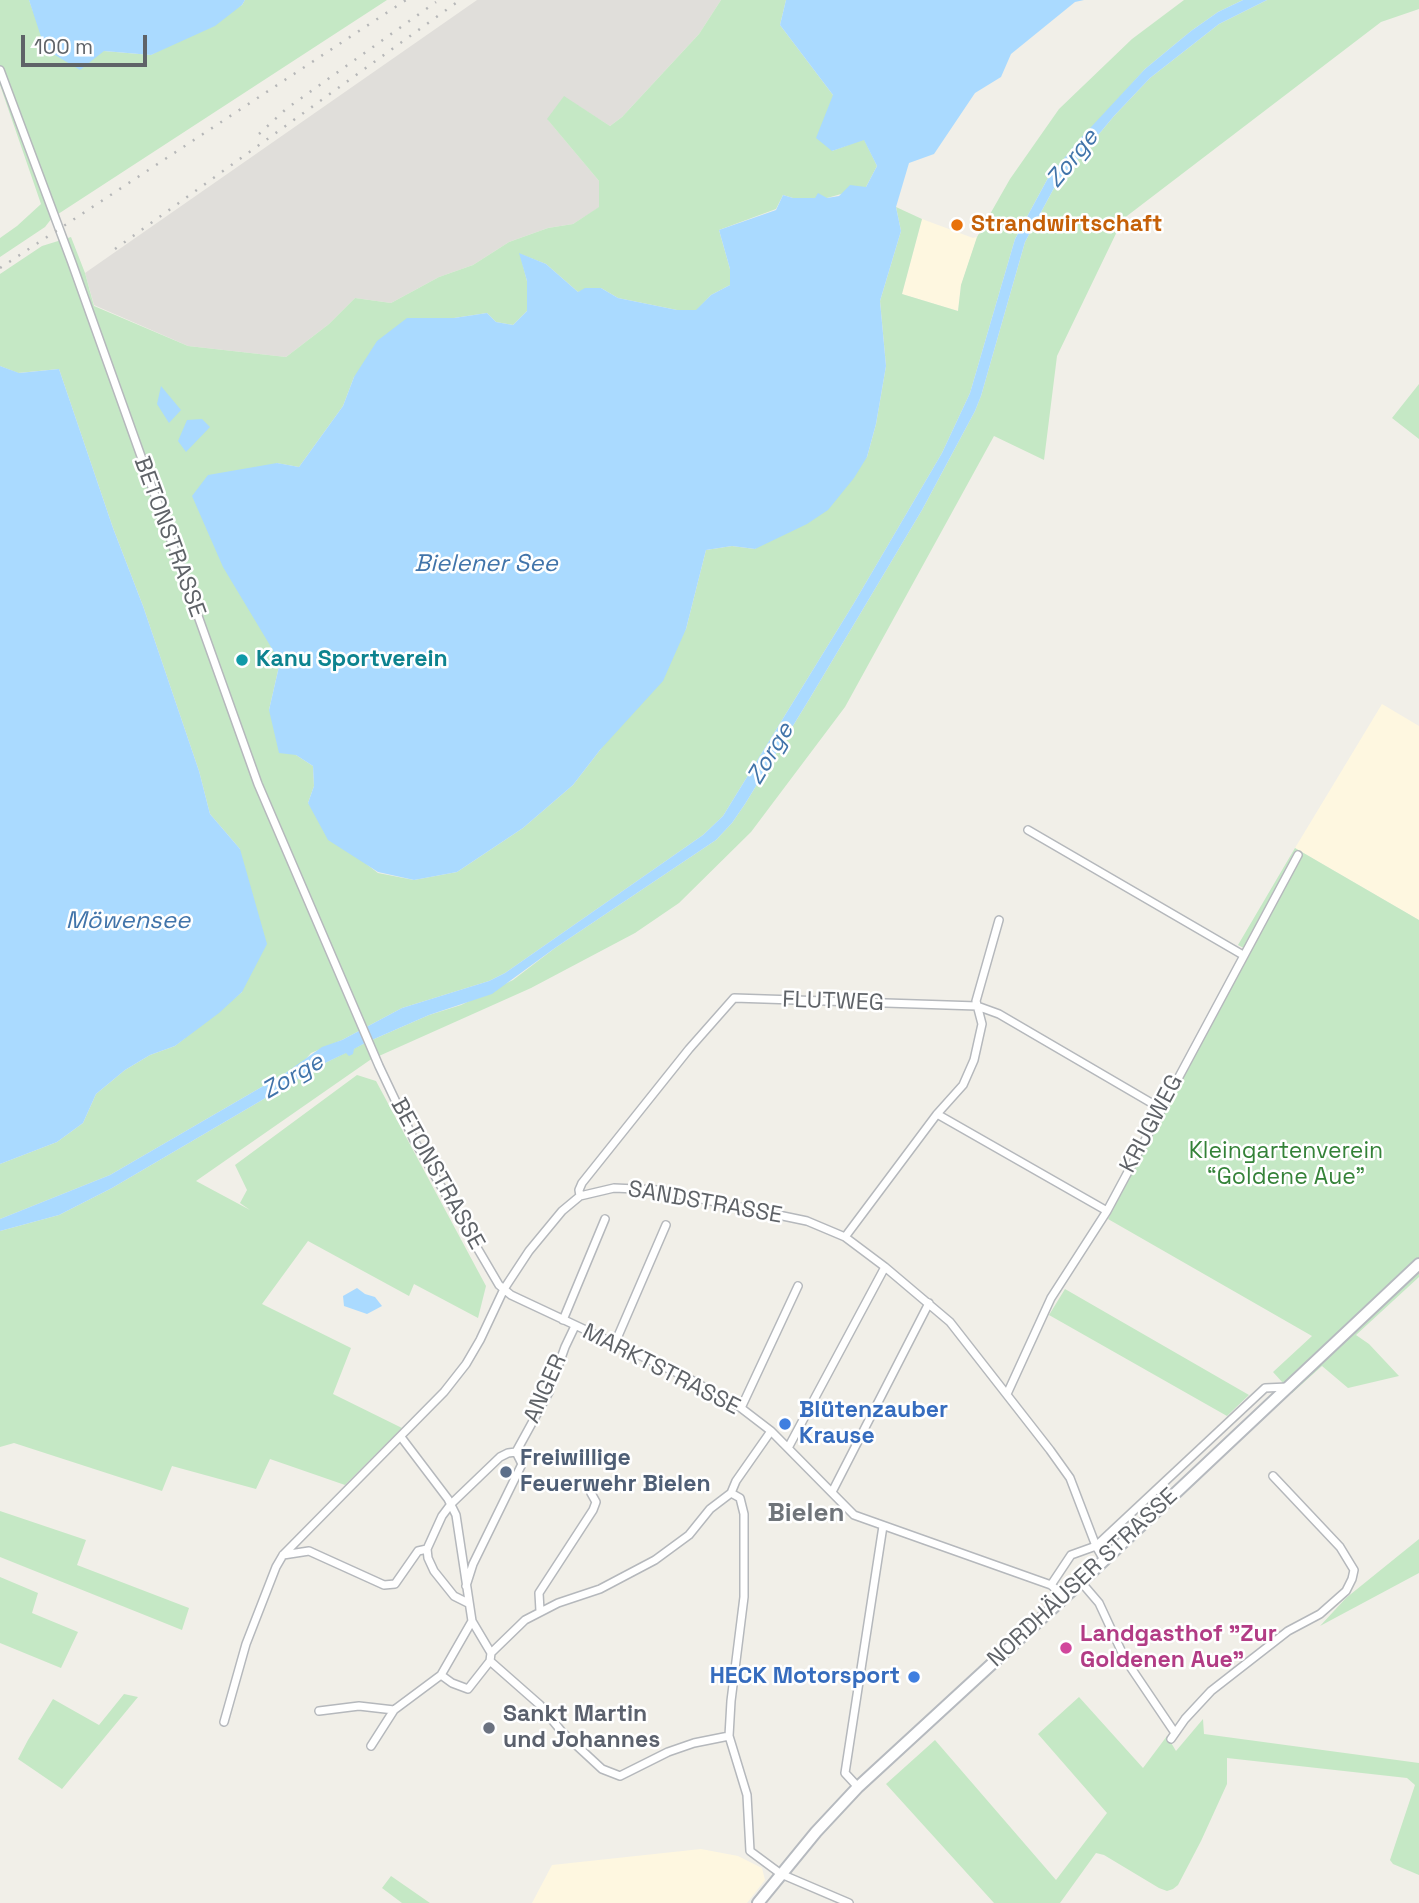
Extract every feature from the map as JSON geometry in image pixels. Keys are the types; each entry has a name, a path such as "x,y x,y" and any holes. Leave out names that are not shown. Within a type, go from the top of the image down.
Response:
{"main road":[{"name":"NORDHÄUSER STRASSE","path":"758,1903 858,1787 1065,1597 1419,1264"}],"street":[{"name":"BETONSTRASSE","path":"0,70 72,263 258,784 415,1142 504,1289"},
{"path":"1028,830 1243,955"},
{"name":"KRUGWEG","path":"1007,1394 1051,1298 1107,1211 1297,855"},
{"path":"845,1237 937,1114 963,1085 974,1060 982,1024 977,1006 978,994 999,920"},
{"name":"FLUTWEG","path":"580,1196 582,1183 704,1030 734,998 977,1006 999,1014 1160,1108"},
{"path":"937,1114 1107,1211"},
{"name":"SANDSTRASSE","path":"224,1722 246,1644 283,1555 444,1392 466,1364 480,1340 504,1289 543,1233 562,1211 580,1196 614,1188 657,1190 807,1222 845,1237 885,1267 950,1322 1070,1478 1104,1560"},
{"path":"563,1320 605,1219"},
{"path":"615,1343 666,1225"},
{"path":"788,1448 885,1267"},
{"path":"741,1408 798,1286"},
{"name":"MARKTSTRASSE","path":"504,1289 511,1295 706,1387 741,1408 771,1431 854,1515 1051,1585 1065,1597"},
{"path":"832,1492 929,1303"},
{"name":"ANGER","path":"516,1452 549,1392 575,1326"},
{"path":"1051,1585 1071,1555 1096,1546 1265,1388 1288,1387"},
{"path":"441,1675 468,1689 491,1657 525,1620 558,1603 600,1589 655,1560 689,1535 710,1509 731,1493 736,1481 771,1431"},
{"path":"401,1437 451,1504 442,1516 427,1549 428,1558 434,1571 454,1596 468,1602"},
{"name":"ANGER","path":"516,1452 508,1452 500,1457 451,1504 458,1524 472,1621 491,1657 540,1705 562,1732 602,1769 620,1776 668,1752 694,1743 729,1736"},
{"name":"ANGER","path":"466,1586 473,1564 522,1464 516,1452"},
{"path":"1081,1582 1099,1603 1125,1659 1173,1736 1211,1690 1288,1631 1320,1614 1346,1591 1352,1579 1354,1570 1340,1547 1273,1476"},
{"path":"540,1611 539,1593 593,1510 596,1502 591,1493"},
{"path":"731,1493 740,1498 744,1514 744,1597 729,1736 747,1795 750,1851 781,1874 849,1903"},
{"path":"858,1787 845,1773 883,1526"},
{"path":"283,1555 309,1551 384,1585 395,1584 418,1551 427,1549"},
{"path":"371,1746 394,1710 441,1675 472,1621"},
{"path":"318,1711 359,1706 394,1710"}],"shaded area":[{"path":"477,0 721,0 699,34 622,117 610,126 564,97 548,120 599,181 600,207 573,224 548,228 509,242 473,265 439,277 391,303 355,298 329,324 286,357 188,346 94,305 85,273"},
{"path":"922,219 973,238 977,237 961,285 958,311 902,294"},
{"path":"1382,704 1419,726 1419,920 1295,848"},
{"path":"701,1849 738,1856 762,1868 765,1880 747,1903 532,1903 552,1865"}],"green space":[{"path":"0,0 29,0 33,11 104,51 151,55 242,5 245,0 387,0 52,218 45,227 0,257 0,238 41,204 0,85"},
{"path":"721,0 786,0 780,25 833,95 832,151 864,139 877,166 866,187 827,198 793,198 783,195 776,209 719,230 730,269 730,285 711,295 697,310 677,310 618,298 601,288 578,292 546,264 520,254 527,281 527,311 513,325 496,322 487,313 454,318 354,377 343,406 299,467 276,463 280,662 269,710 296,755 313,766 314,786 308,803 360,859 378,873 414,880 457,872 523,828 573,785 686,629 706,550 732,546 755,549 867,457 886,366 880,301 901,231 896,207 922,219 902,294 958,311 961,285 977,237 1010,179 1059,109 1132,39 1184,0 1243,0 1218,12 1191,31 1145,69 1048,178 1015,239 970,393 942,453 854,603 723,816 703,835 505,973 489,981 402,1008 311,1053 284,1074 110,1175 0,1219 0,1164 57,1142 83,1123 96,1094 125,1070 150,1055 175,1046 242,992 240,849 210,814 199,771 59,369 18,373 0,366 0,274 42,246 71,237 94,306 188,346 286,357 329,324 355,298 391,303 439,277 473,265 509,242 548,228 573,224 599,207 599,181 547,119 564,96 610,126 622,117 699,34"},
{"path":"1267,0 1419,0 1419,9 1381,22 1123,219 1057,356 1044,460 994,436 845,707 751,832 679,903 635,933 531,988 370,1060 196,1181 250,1210 240,1203 247,1190 235,1165 357,1075 376,1081 486,1286 478,1318 414,1284 409,1296 308,1241 262,1304 351,1348 333,1394 402,1428 345,1485 270,1459 256,1489 172,1466 162,1491 14,1443 0,1447 0,1231 59,1215 112,1188 327,1062 513,980 555,948 716,840 745,804 810,698 922,510 975,411 1025,242 1054,188 1114,116 1150,78 1219,24"},
{"path":"1419,384 1419,439 1392,418"},
{"name":"Kleingartenverein “Goldene Aue”","path":"1295,848 1419,920 1419,1277 1356,1335 1369,1344 1399,1376 1348,1388 1322,1366 1292,1393 1273,1372 1312,1336 1108,1219 1249,951 1238,945"},
{"path":"1065,1289 1249,1395 1227,1416 1049,1315"},
{"path":"0,1511 86,1540 77,1565 189,1608 182,1630 0,1557"},
{"path":"1419,1539 1419,1573 1320,1626 1346,1598"},
{"path":"0,1577 38,1593 32,1613 78,1632 61,1668 0,1643"},
{"path":"124,1694 138,1697 62,1789 18,1759 53,1699 99,1725"},
{"path":"1079,1697 1143,1768 1167,1736 1176,1751 1203,1719 1204,1734 1419,1763 1419,1875 1393,1864 1390,1860 1415,1785 1407,1778 1227,1758 1227,1784 1201,1841 1178,1885 1173,1889 1167,1891 1159,1888 1104,1855 1096,1853 1060,1903 994,1903 886,1784 935,1740 1056,1880 1107,1813 1038,1734"},
{"path":"391,1876 430,1903 402,1903 382,1888"}],"water":[{"path":"29,0 245,0 215,26 151,55 104,51 80,70 45,49"},
{"name":"Bielener See","path":"786,0 1084,0 1075,2 1011,54 1001,77 975,93 934,154 909,163 896,207 901,231 880,301 886,366 876,424 867,457 854,478 828,510 807,524 755,549 732,546 706,550 686,629 663,681 600,750 573,785 523,828 457,872 414,880 378,872 328,840 308,803 314,786 313,766 296,755 279,753 269,710 280,662 223,567 192,496 208,475 277,463 299,467 343,406 354,377 377,341 407,318 454,318 487,313 496,322 513,325 527,311 527,281 519,253 546,264 578,292 585,288 601,288 618,298 677,310 696,310 711,295 730,285 730,269 719,230 776,210 783,195 815,198 818,193 827,198 839,196 850,185 866,187 877,166 864,140 832,151 816,138 833,95 780,25"},
{"name":"Zorge","path":"1243,0 1267,0 1219,24 1150,78 1114,116 1054,188 1025,242 975,411 922,510 810,698 745,804 716,840 555,948 492,994 429,1015 365,1043 354,1049 349,1056 346,1053 327,1062 112,1188 59,1215 0,1231 0,1219 110,1175 284,1074 322,1047 342,1040 402,1008 489,981 505,973 703,835 723,816 854,603 942,453 970,393 1015,239 1048,178 1079,140 1145,69 1191,31 1218,12"},
{"name":"Möwensee","path":"0,366 19,373 59,369 199,771 210,814 240,849 267,944 242,992 219,1013 175,1046 150,1055 125,1070 96,1094 83,1123 57,1142 0,1164"},
{"path":"161,386 181,410 169,423 157,404"},
{"path":"202,419 210,427 186,452 178,441 187,420"},
{"path":"357,1288 375,1297 382,1306 367,1314 344,1306 343,1296"}],"railway":[{"path":"0,268 406,0"},
{"path":"115,249 460,0"},
{"path":"259,134 286,109 436,2"}],"place":[{"name":"Strandwirtschaft","path":"957,225"},
{"name":"Kanu Sportverein","path":"242,660"},
{"name":"Blütenzauber Krause","path":"785,1424"},
{"name":"Freiwillige Feuerwehr Bielen","path":"506,1472"},
{"name":"Landgasthof \"Zur Goldenen Aue\"","path":"1066,1648"},
{"name":"HECK Motorsport","path":"914,1677"},
{"name":"Sankt Martin und Johannes","path":"489,1728"}],"district":[{"name":"Bielen","path":"806,1514"}]}
